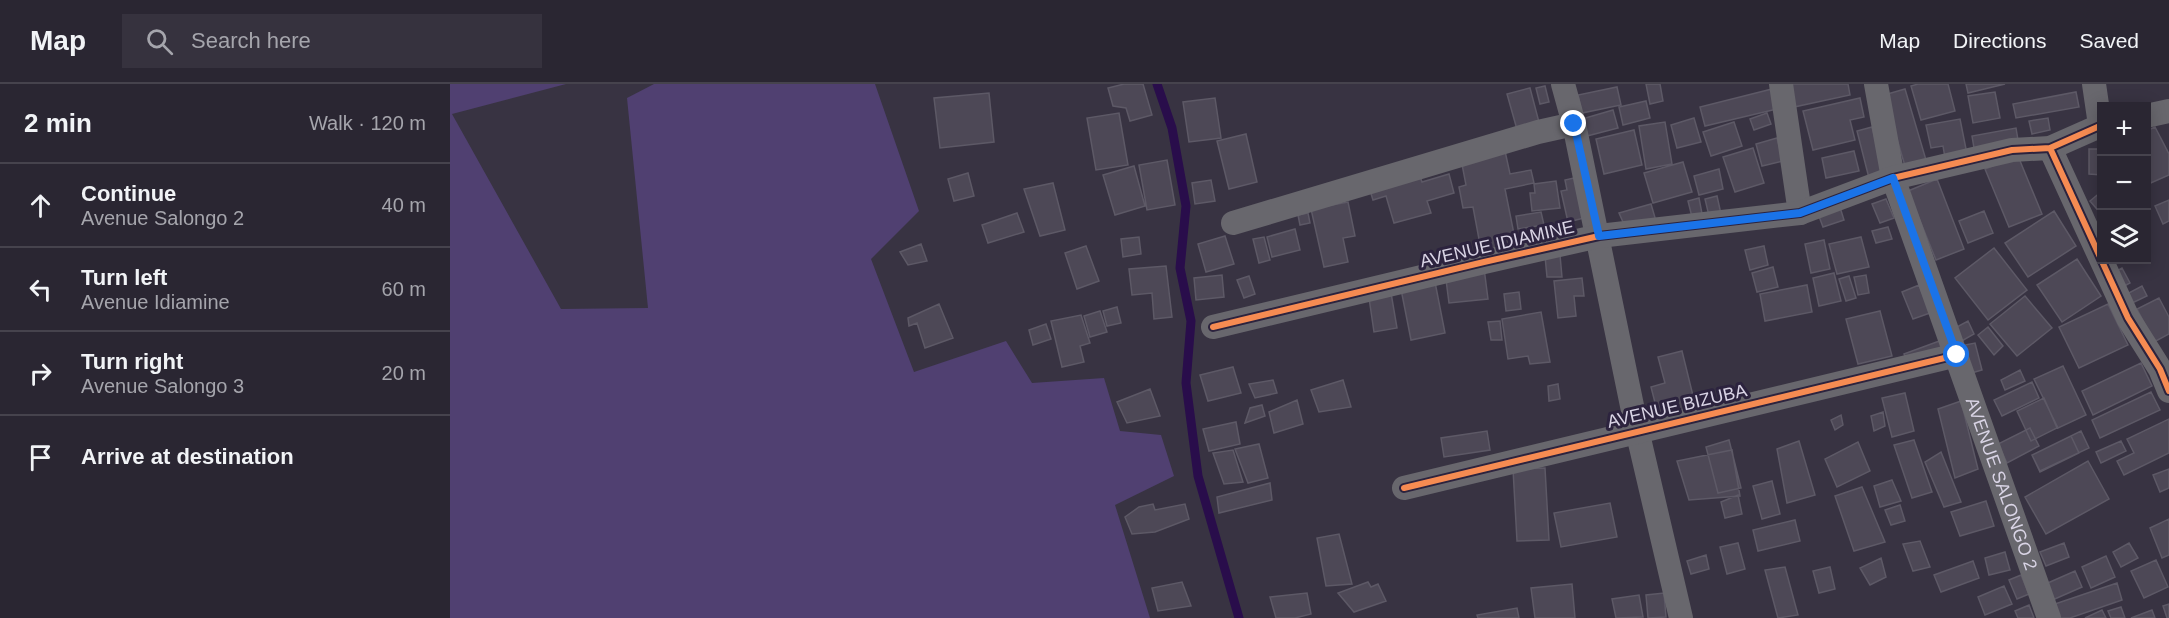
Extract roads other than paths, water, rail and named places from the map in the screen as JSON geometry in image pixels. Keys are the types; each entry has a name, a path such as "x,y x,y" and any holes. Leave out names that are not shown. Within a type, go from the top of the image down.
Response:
{"street":[{"path":"1563,84 1599,236 1637,430 1681,618"},
{"path":"1781,84 1800,213"},
{"name":"AVENUE SALONGO 2","path":"1876,84 1893,178 2049,618"},
{"path":"2094,84 2097,102"},
{"path":"2151,115 2169,111"},
{"path":"1233,223 1538,132 1574,124"},
{"name":"AVENUE IDIAMINE","path":"1213,327 1484,261 1599,236 1800,213 1893,178 2012,150 2050,148 2097,127"},
{"path":"2050,148 2128,318 2160,369 2169,391"},
{"name":"AVENUE BIZUBA","path":"1404,488 1637,430 1957,355"}],"waterway":[{"path":"1157,84 1172,128 1186,206 1180,268 1191,321 1186,383 1198,476 1239,618"}]}
